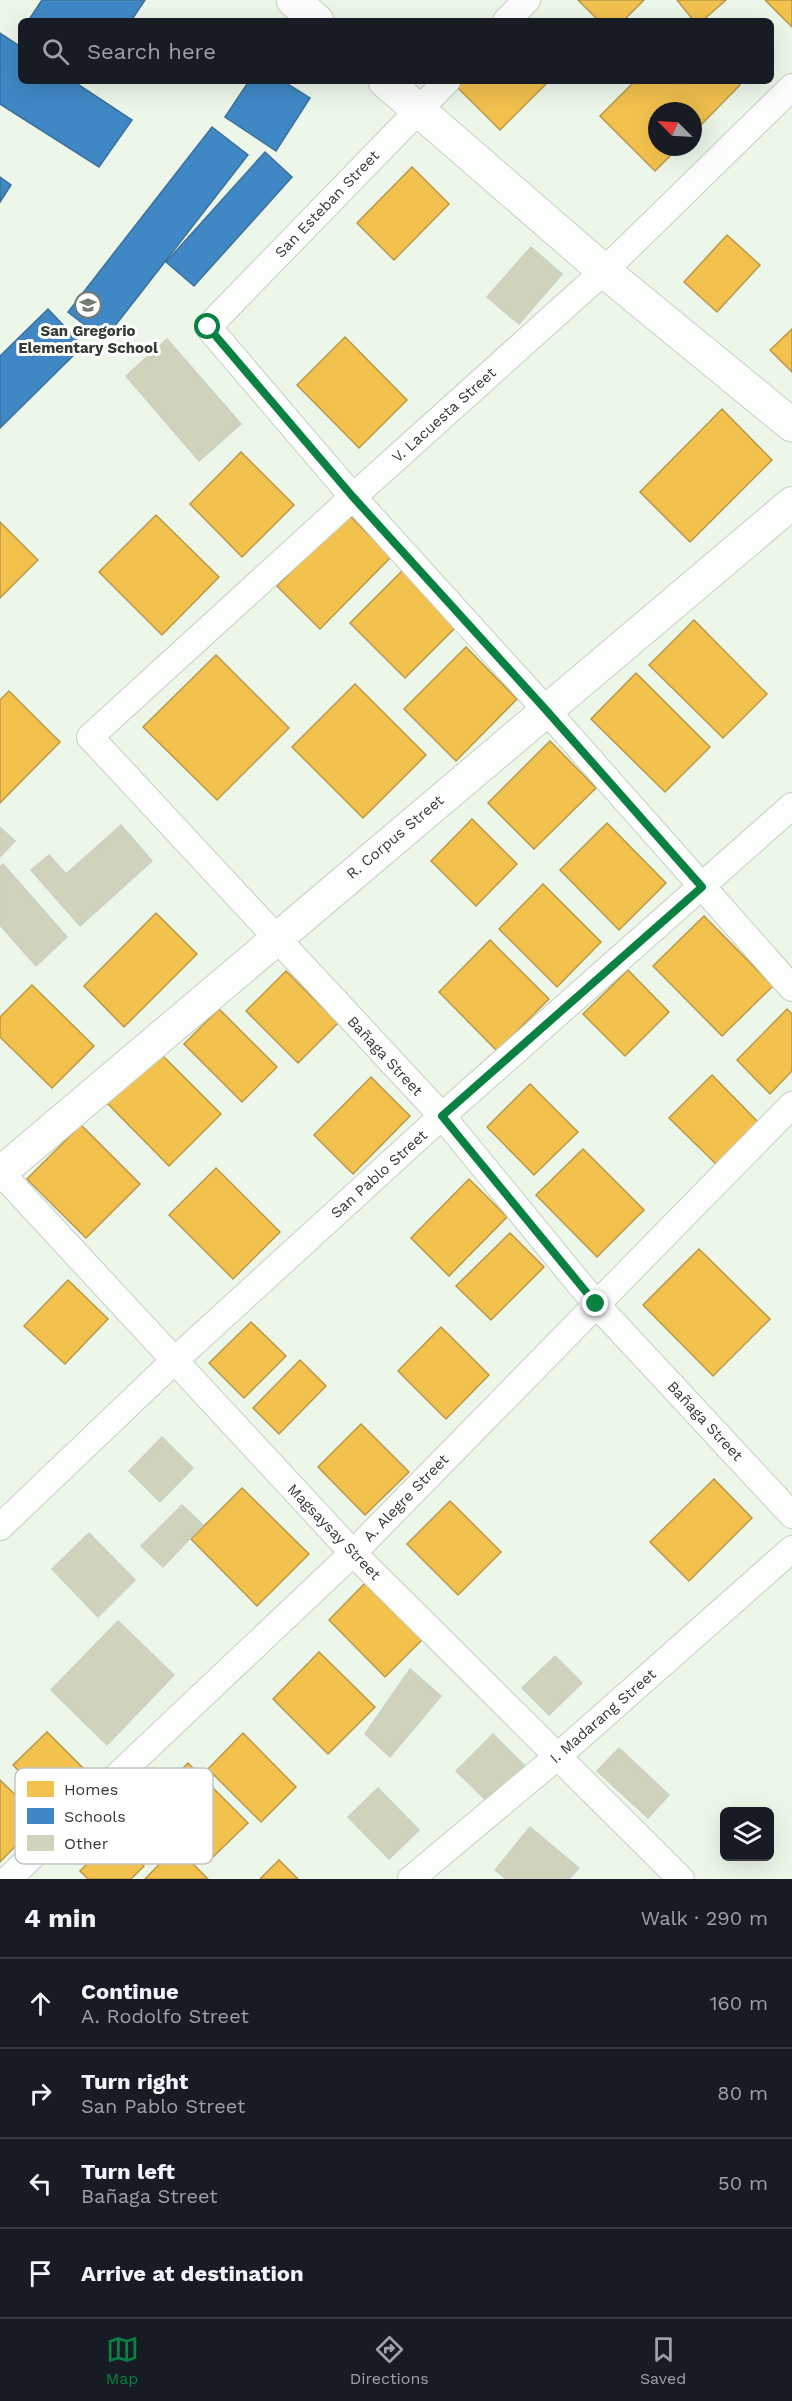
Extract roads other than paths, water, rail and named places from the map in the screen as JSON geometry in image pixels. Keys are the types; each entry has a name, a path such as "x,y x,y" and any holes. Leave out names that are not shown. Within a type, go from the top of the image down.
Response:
{"main road":[{"path":"293,0 314,18"},
{"path":"388,84 604,271 792,425"}],"street":[{"path":"509,18 527,0"},
{"name":"San Esteban Street","path":"353,497 208,327 444,84"},
{"name":"V. Lacuesta Street","path":"90,737 604,271 792,87"},
{"path":"353,497 546,710 792,988"},
{"name":"R. Corpus Street","path":"0,1173 792,503"},
{"name":"Bañaga Street","path":"90,737 442,1116 596,1304 792,1515"},
{"name":"San Pablo Street","path":"0,1527 174,1361 442,1116 792,806"},
{"name":"A. Alegre Street","path":"125,1768 353,1553 792,1105"},
{"name":"Magsaysay Street","path":"0,1173 353,1553 681,1879"},
{"name":"I. Madarang Street","path":"411,1879 558,1756 792,1549"},
{"name":"A. Alegre Street","path":"8,1879 24,1864"}],"place":[{"name":"San Gregorio Elementary School","path":"88,305"}]}
